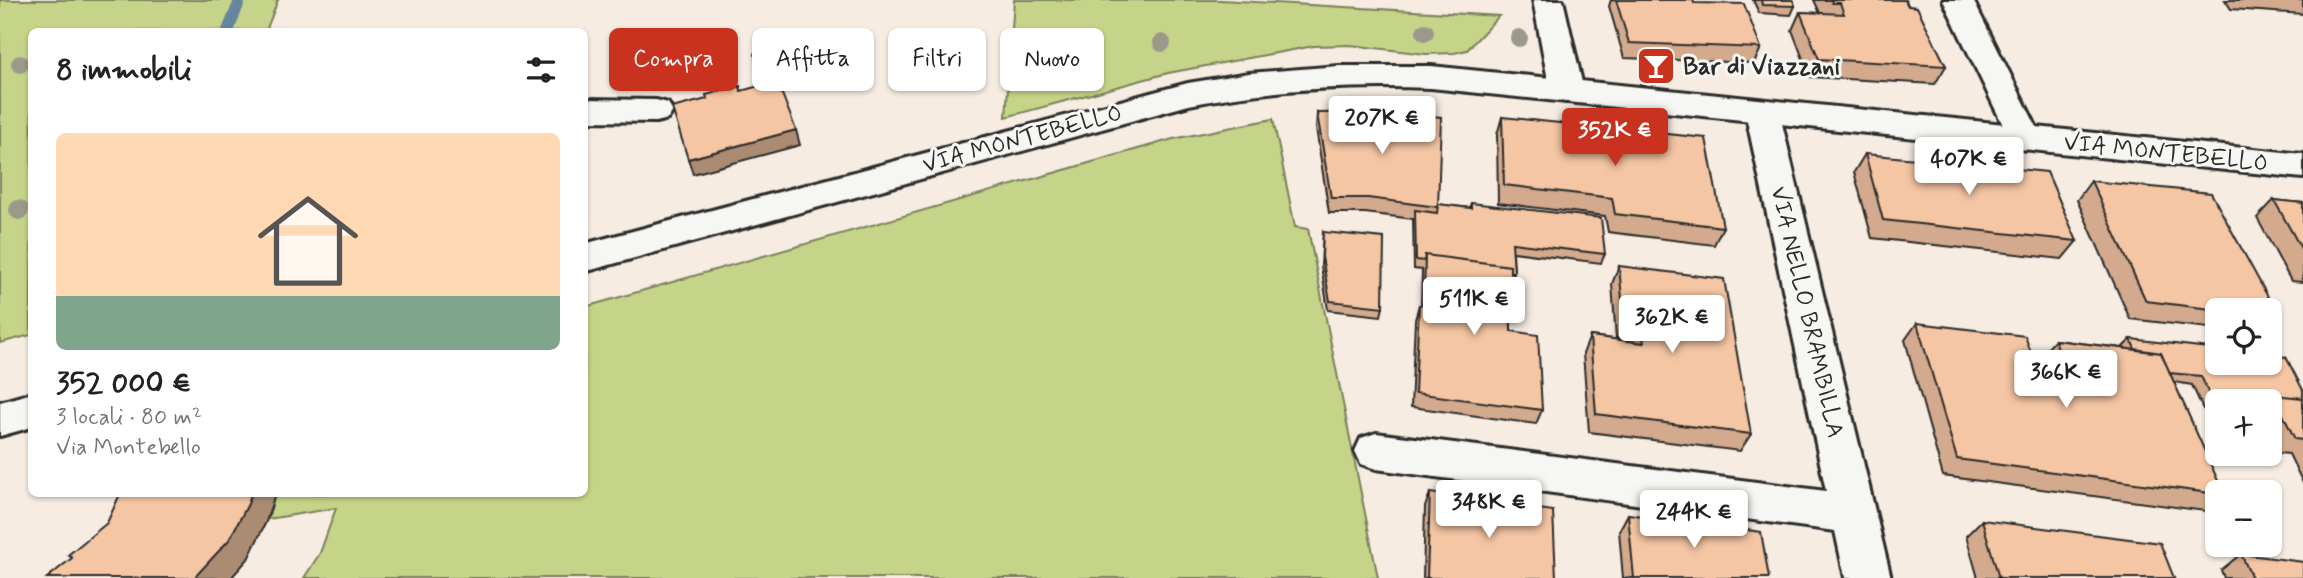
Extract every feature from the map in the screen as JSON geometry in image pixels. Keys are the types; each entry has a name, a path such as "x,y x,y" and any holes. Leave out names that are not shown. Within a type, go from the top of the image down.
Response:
{"street":[{"path":"1548,0 1567,91"},
{"path":"1958,0 2025,138"},
{"name":"VIA MONTEBELLO","path":"588,257 1159,101 1233,85 1320,76 1431,77 2303,166"},
{"path":"588,110 656,111"},
{"name":"VIA NELLO BRAMBILLA","path":"1762,111 1868,578"},
{"path":"0,419 28,412"},
{"path":"1377,451 1854,514"}],"green space":[{"path":"0,0 278,0 267,28 28,28 28,336 0,343"},
{"path":"1014,0 1221,0 1499,16 1467,50 1454,53 1426,54 1350,45 1314,46 1168,73 1104,90 1104,28 1012,28"},
{"path":"1008,91 1102,91 1006,117"},
{"path":"1273,119 1295,227 1308,229 1378,578 304,578 320,553 336,508 268,519 274,497 588,497 588,306 1173,139"}],"building":[{"path":"1616,0 1693,0 1694,3 1744,4 1761,48 1629,43"},
{"path":"1761,0 1793,0 1795,6 1762,5"},
{"path":"1831,0 1905,0 1908,6 1917,7 1946,66 1819,59 1800,12 1844,14 1840,3 1832,3"},
{"path":"740,86 741,91 752,88 752,91 781,91 796,130 688,159 672,108 707,99 706,95 721,91 738,91"},
{"path":"1398,112 1441,117 1438,207 1368,198 1331,198 1317,113"},
{"path":"1502,117 1706,138 1723,227 1615,214 1612,198 1504,185"},
{"path":"1865,154 2047,172 2077,241 1883,220"},
{"path":"2091,181 2211,193 2269,298 2205,298 2205,308 2146,301"},
{"path":"2274,200 2303,203 2303,252"},
{"path":"1471,203 1601,218 1605,254 1512,243 1514,272 1510,272 1510,266 1425,255 1424,261 1416,260 1415,210 1437,213 1438,204 1471,208"},
{"path":"1323,232 1384,238 1383,307 1330,301 1322,257"},
{"path":"1425,255 1510,266 1511,331 1538,335 1542,410 1415,393 1419,305 1424,304"},
{"path":"1619,266 1724,279 1751,434 1596,414 1590,336 1644,343 1642,329 1624,320"},
{"path":"1917,323 2025,336 2041,380 2071,384 2055,340 2161,353 2205,452 2205,466 2211,466 2218,480 2205,480 2205,492 1957,459"},
{"path":"2131,339 2205,348 2205,375 2282,375 2282,356 2286,357 2303,390 2303,398 2282,396 2282,389 2207,389 2201,376 2170,373 2161,353 2135,349"},
{"path":"2282,396 2303,398 2303,440 2295,439 2282,413"},
{"path":"1430,493 1553,511 1556,578 1427,578"},
{"path":"119,497 250,497 229,540 194,578 47,578 72,558 68,555 107,523"},
{"path":"1628,514 1761,532 1769,578 1634,578"},
{"path":"1982,520 2160,543 2174,578 1999,578"},
{"path":"2242,557 2303,562 2303,578 2252,578"}],"waterway":[{"path":"229,28 240,0"}],"place":[{"name":"Bar di Viazzani","path":"1656,66"}]}
